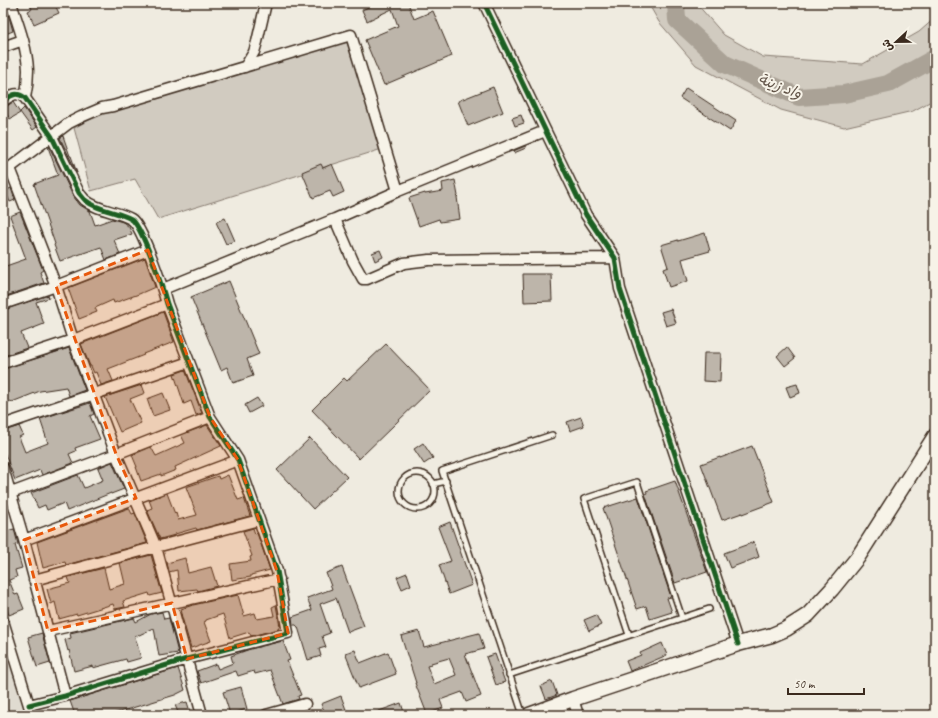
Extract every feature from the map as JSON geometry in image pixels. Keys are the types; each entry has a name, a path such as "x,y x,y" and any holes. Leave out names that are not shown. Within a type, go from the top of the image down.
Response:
{"street":[{"path":"11,3 23,40 28,68 28,81 25,98"},
{"path":"245,67 254,52 266,3"},
{"path":"484,3 586,215 614,258 622,296 738,644"},
{"path":"202,715 156,547 116,454 74,340 56,286 7,170 69,123 102,108 351,35 398,191"},
{"path":"3,47 23,40"},
{"path":"3,101 14,94 21,95 25,98 52,137 79,193 85,200 97,207 123,215 133,220 141,232 210,417 238,460 277,571 288,634 187,659 65,696 29,705"},
{"path":"163,289 545,131"},
{"path":"335,219 353,261 363,279 367,279 404,264 429,260 614,258"},
{"path":"3,304 56,286 148,250"},
{"path":"3,363 74,340 167,304"},
{"path":"3,425 189,362"},
{"path":"7,495 210,417"},
{"path":"529,715 738,644 772,635 786,629 808,615 832,589 858,557 935,436"},
{"path":"24,540 238,460"},
{"path":"3,468 7,495 24,540 65,696"},
{"path":"34,580 259,520"},
{"path":"48,631 279,579"},
{"path":"3,621 32,715"},
{"path":"573,699 578,715"},
{"path":"266,715 305,704"}],"lane":[{"path":"523,715 442,471 552,435"},
{"path":"415,472 426,475 433,484 434,495 428,505 418,509 407,506 400,498 399,487 404,477 415,472"},
{"path":"433,484 446,480"},
{"path":"629,635 584,500 624,486 638,482 682,618"},
{"path":"509,674 709,609"}],"highlighted area":[{"path":"148,250 210,417 238,460 277,571 288,633 187,659 172,603 48,631 24,540 136,498 116,454 56,286"}],"shaded area":[{"path":"648,3 696,3 724,35 763,57 863,64 919,32 935,18 935,99 913,111 844,127 781,110 696,65 659,22"},
{"path":"346,39 382,149 158,219 135,179 91,191 74,128 102,113"},
{"path":"3,642 25,715 3,715"}],"building":[{"path":"3,3 5,3 13,31 3,35"},
{"path":"29,3 54,3 59,13 34,24 28,11 32,9"},
{"path":"377,3 408,3 414,19 433,11 452,56 384,85 365,40 398,26 392,9 367,21 362,10"},
{"path":"493,87 503,112 468,126 458,101"},
{"path":"686,88 736,121 730,131 680,98"},
{"path":"13,102 20,113 10,119 3,107"},
{"path":"24,108 37,127 33,130 20,112"},
{"path":"521,115 524,123 515,126 512,118"},
{"path":"63,136 70,156 77,173 60,138"},
{"path":"49,146 73,196 80,205 90,211 95,225 112,219 123,222 129,227 132,234 114,240 120,254 106,260 101,247 60,261 34,184 58,175 48,147"},
{"path":"525,146 526,148 514,153 513,151"},
{"path":"321,164 323,168 332,164 344,192 333,197 330,191 313,198 302,172"},
{"path":"455,180 460,219 440,222 439,219 419,226 409,198 425,193 443,191 442,183"},
{"path":"11,188 15,200 10,202 5,191"},
{"path":"20,212 43,270 40,272 44,283 3,297 3,267 26,259 10,216"},
{"path":"225,218 235,241 226,244 216,222"},
{"path":"705,233 710,251 682,259 688,281 669,287 663,269 668,267 661,245"},
{"path":"380,250 383,257 375,261 372,253"},
{"path":"145,258 155,287 114,303 113,300 95,308 97,312 79,319 68,288"},
{"path":"523,274 551,274 552,301 524,302"},
{"path":"229,281 259,354 247,359 253,376 233,383 227,367 221,370 191,297"},
{"path":"48,295 49,298 36,302 44,324 21,333 27,348 3,356 3,310"},
{"path":"671,309 676,323 666,326 661,312"},
{"path":"163,312 174,342 108,369 113,381 101,385 96,372 94,373 90,366 81,344"},
{"path":"386,344 430,390 359,459 312,410 344,378 347,381"},
{"path":"787,347 795,358 785,366 777,356"},
{"path":"69,348 85,390 69,396 66,387 40,391 3,404 3,369"},
{"path":"704,353 721,353 720,382 703,381"},
{"path":"185,370 202,413 196,415 191,401 184,404 174,374"},
{"path":"797,384 800,393 790,397 786,387"},
{"path":"142,385 145,393 130,399 141,423 120,432 105,397"},
{"path":"163,393 170,410 153,416 147,399"},
{"path":"257,398 262,406 249,413 245,405"},
{"path":"90,403 94,414 90,416 100,439 75,448 76,451 69,454 73,463 42,475 40,470 15,480 3,449 3,431 19,426 23,435 19,437 25,452 48,443 40,419"},
{"path":"581,417 584,426 570,431 567,422"},
{"path":"207,425 221,446 175,467 176,470 161,476 161,474 141,481 132,455 151,447 156,456 185,443 181,435"},
{"path":"310,438 347,477 313,509 277,470"},
{"path":"423,443 433,458 424,464 414,449"},
{"path":"752,446 774,502 722,520 701,464"},
{"path":"112,462 124,489 67,511 64,503 47,510 45,505 38,508 31,493 78,475 84,488 103,480 98,468"},
{"path":"228,475 238,500 244,498 250,516 197,530 196,528 160,539 147,510 152,508 149,500 167,493 178,520 197,515 186,487 218,476 219,479"},
{"path":"675,481 707,572 675,583 645,494 647,493 646,491"},
{"path":"638,497 671,597 667,598 672,612 650,619 646,606 637,609 603,508"},
{"path":"129,508 132,514 135,513 147,543 66,565 65,562 43,568 37,542"},
{"path":"450,522 472,585 449,594 439,565 451,561 438,527"},
{"path":"253,528 255,534 257,533 270,570 251,575 251,577 232,580 230,564 251,561 250,557 252,556 243,531"},
{"path":"14,529 18,544 15,545 22,568 15,570 17,577 9,580 15,595 18,594 24,609 9,615 3,599 3,532"},
{"path":"754,542 759,557 730,568 724,553"},
{"path":"151,555 162,593 150,596 149,593 123,601 125,607 115,609 113,604 59,619 55,602 51,604 47,589 70,583 68,577 104,568 109,589 125,584 120,563"},
{"path":"185,558 188,573 211,567 217,586 198,591 197,589 179,591 177,570 169,572 167,563"},
{"path":"342,567 364,626 348,632 336,598 320,604 330,633 322,636 326,647 319,649 321,656 308,660 298,627 293,625 292,617 312,610 307,598 332,589 326,573"},
{"path":"407,573 411,585 402,589 397,577"},
{"path":"238,595 244,616 255,613 257,619 274,616 272,607 276,605 280,627 278,627 279,629 251,636 249,632 230,638 223,614 204,622 211,641 191,648 181,614 181,609"},
{"path":"162,612 164,619 169,618 178,653 159,656 154,628 135,637 141,658 127,662 126,659 93,668 93,666 74,671 65,640 71,638 70,633 134,618 136,622 151,614"},
{"path":"596,615 601,625 589,631 584,620"},
{"path":"419,631 424,647 479,633 484,649 465,654 481,696 466,702 462,692 440,700 443,708 427,714 415,683 401,636","holes":["449,658 456,675 434,684 427,666 431,665 431,663"]},
{"path":"42,633 50,663 37,667 28,637"},
{"path":"283,641 290,660 287,661 301,695 298,696 299,699 283,704 270,670 255,674 254,671 238,676 236,671 201,683 197,671 216,664 218,669 233,663 231,656 250,649"},
{"path":"662,643 667,655 630,671 626,661 641,655 640,653"},
{"path":"355,650 360,663 388,652 396,674 359,688 345,653"},
{"path":"495,654 505,682 496,685 486,657"},
{"path":"178,668 185,690 175,695 109,715 91,715 90,712 83,715 75,715 70,701"},
{"path":"552,681 557,695 546,699 541,686"},
{"path":"241,687 247,709 230,714 223,692"},
{"path":"341,696 348,715 326,715 321,704"},
{"path":"187,702 191,715 179,715 175,705"},
{"path":"401,703 405,715 371,715 371,714"}],"waterway":[{"name":"واد زينة","path":"676,3 677,20 725,64 799,97 844,94 888,84 935,58"}],"cycle path":[{"path":"484,3 586,215 615,258 620,289 738,644"},
{"path":"3,101 16,94 25,98 52,137 79,193 85,200 102,209 126,216 136,224 141,233 152,258 167,304 210,417 238,460 277,571 288,633 187,659 65,696 29,705"}]}
